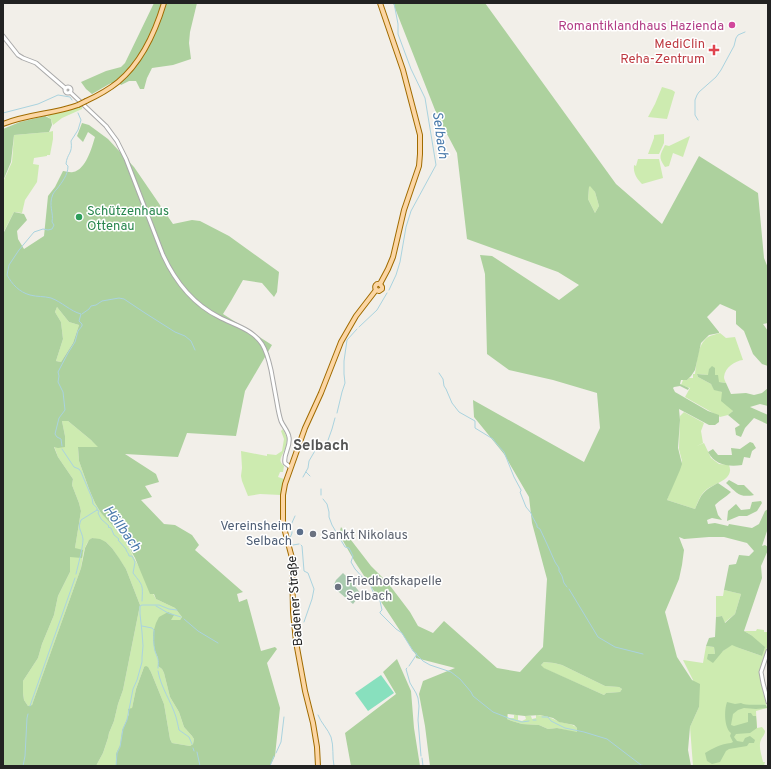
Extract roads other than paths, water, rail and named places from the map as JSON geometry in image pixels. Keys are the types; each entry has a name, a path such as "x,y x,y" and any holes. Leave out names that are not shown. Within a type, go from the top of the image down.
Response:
{"main road":[{"path":"3,124 78,105 104,93 129,72 138,60 153,36 164,3"},
{"name":"Badener Straße","path":"318,766 317,747 313,723 305,691 296,642 293,612 292,558 283,524 283,495 290,467 341,342 356,316 376,290 376,285 380,284 393,257 404,210 419,166 420,135 403,70 380,3"}],"street":[{"path":"3,36 18,55 40,65 65,88 70,88 70,92 111,132 126,159 163,255 180,284 193,299 217,317 250,332 266,351 281,421 289,438 284,460 290,467"},
{"path":"768,651 761,672 768,702"}],"waterway":[{"name":"Selbach","path":"389,290 400,262 406,227 411,211 436,165 425,98 411,69 398,34 398,24 394,3"},
{"path":"698,120 695,115 695,100 697,95 716,77 734,46 736,38 738,35 745,32"},
{"name":"Höllbach","path":"3,113 38,104 58,95 70,97 72,100"},
{"name":"Höllbach","path":"62,446 61,439 55,434 59,418 65,410 63,392 58,382 58,372 75,342 78,331 82,326 79,321 81,314 51,298 33,296 22,292 7,275 9,265 34,232 43,229 52,229 54,225 52,222 52,198 67,172 68,166 66,164 67,158 71,151 71,141 78,130 81,120 78,113"},
{"name":"Selbach","path":"359,327 377,310 387,293"},
{"path":"82,314 91,306 102,301 119,298 124,299 175,332 185,336 191,341 195,350"},
{"name":"Selbach","path":"337,413 345,383 344,361 347,340 357,329"},
{"path":"439,373 443,379 444,386 452,403 459,412 475,421 475,428 493,439 504,452 521,490 520,492 526,507 531,513 537,527 540,529 567,587"},
{"name":"Selbach","path":"303,477 308,468 309,461 316,449 327,443 335,418"},
{"name":"Höllbach","path":"62,449 74,467 79,469 81,472 93,504 99,511 98,513 101,519 109,526 108,527 111,528 114,535 119,539 118,540 126,549 129,556 132,556 135,562 133,573 141,583 142,601"},
{"name":"Selbach","path":"306,472 310,476"},
{"path":"321,489 321,495"},
{"path":"323,499 327,504 332,525 345,547 349,548 353,556 351,562 355,569 370,584 374,594 380,601 382,610 380,613 402,633 413,651 417,654 409,666"},
{"path":"76,574 83,543 80,523 81,520 97,510"},
{"name":"Selbach","path":"295,516 291,525 292,533 290,538 293,545 299,544"},
{"name":"Selbach","path":"301,545 304,571 308,573 314,589 304,622"},
{"path":"30,706 75,578"},
{"path":"569,589 598,637 615,647 643,654"},
{"name":"Höllbach","path":"116,766 117,753 120,747 123,729 127,720 133,689 142,662 143,646 140,606 159,605 177,610"},
{"path":"156,606 168,613 181,617"},
{"path":"184,619 198,631 218,643"},
{"path":"142,626 152,628 154,630 154,646 158,661 158,668"},
{"path":"417,655 430,665 451,672 460,679 473,696 493,712 522,722 529,721"},
{"path":"407,668 410,683 418,698 421,756"},
{"path":"158,671 161,683 174,711 179,730 189,737 192,744"},
{"path":"23,766 28,714"},
{"path":"318,715 331,737 334,766"},
{"path":"276,753 281,742 284,717"},
{"path":"542,717 548,717 551,721 565,728 607,739 641,765 646,766"},
{"path":"197,752 200,766"},
{"path":"270,766 274,756"},
{"path":"422,758 423,766"}],"place":[{"name":"Romantiklandhaus Hazienda","path":"732,25"},
{"name":"MediClin Reha-Zentrum","path":"714,50"},
{"name":"Schützenhaus Ottenau","path":"79,217"},
{"name":"Vereinsheim Selbach","path":"300,532"},
{"name":"Sankt Nikolaus","path":"313,534"},
{"name":"Friedhofskapelle Selbach","path":"338,587"}],"district":[{"name":"Selbach","path":"321,445"}]}
